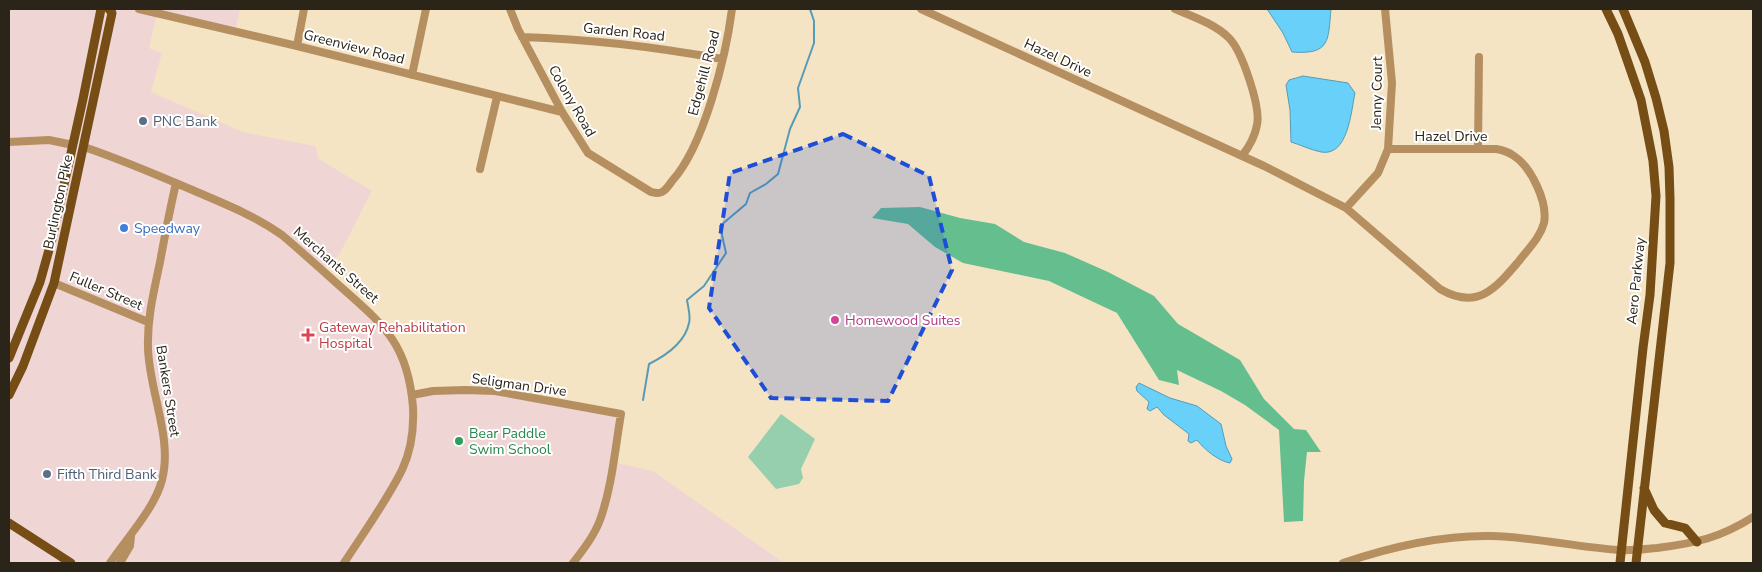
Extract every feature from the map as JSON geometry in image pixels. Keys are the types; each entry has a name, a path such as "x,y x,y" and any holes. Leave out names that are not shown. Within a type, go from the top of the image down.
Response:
{"main road":[{"name":"Burlington Pike","path":"9,358 40,282 52,238 101,9"},
{"name":"Burlington Pike","path":"9,395 26,358 54,283 112,13 109,9"},
{"name":"Aero Parkway","path":"1606,9 1621,43 1641,100 1653,161 1656,196 1650,295 1642,348 1620,563"},
{"path":"1623,9 1631,26 1656,98 1664,131 1670,199 1670,263 1636,563"},
{"path":"1644,486 1654,510 1660,518 1665,523 1685,528 1697,542"},
{"path":"9,523 71,563"}],"street":[{"name":"Greenview Road","path":"139,9 562,112"},
{"path":"297,46 304,9"},
{"path":"412,74 426,9"},
{"name":"Colony Road","path":"510,9 522,37 562,112 588,153 651,192 657,194 663,192"},
{"name":"Edgehill Road","path":"663,192 677,176 688,158 701,129 711,102 732,9"},
{"name":"Hazel Drive","path":"921,9 1242,156 1346,208 1440,289 1452,296 1473,298 1485,294 1497,286 1534,243 1541,231 1544,212 1541,194 1527,169 1506,151 1496,149 1388,148"},
{"path":"1175,9 1217,28 1229,38 1238,50 1253,94 1258,123 1253,139 1242,156"},
{"name":"Jenny Court","path":"1385,9 1392,83 1388,148"},
{"name":"Garden Road","path":"522,37 558,38 653,47 722,59"},
{"path":"1478,149 1479,57"},
{"path":"480,169 498,97"},
{"path":"9,142 49,140 73,145"},
{"name":"Merchants Street","path":"84,147 176,183 267,224 370,312 384,327 400,351 412,395 412,431 409,449 402,469 344,563"},
{"path":"1346,208 1378,173 1388,148"},
{"name":"Bankers Street","path":"110,563 124,543 132,536 160,488 165,468 163,438 150,364 148,322 176,183"},
{"name":"Fuller Street","path":"54,283 148,322"},
{"name":"Seligman Drive","path":"412,395 466,390 495,391 621,414 609,485 600,521 573,563"},
{"path":"1343,563 1400,546 1433,540 1474,536 1512,537 1621,550 1637,550 1697,542 1725,533 1753,517"},
{"name":"Bankers Street","path":"120,563 130,546 132,536"}],"highlighted area":[{"path":"843,134 929,176 952,270 888,401 771,398 709,308 730,173"}],"shaded area":[{"path":"9,9 240,9 235,32 157,13 149,48 162,53 151,92 243,132 315,146 319,159 372,191 339,255 322,270 394,340 412,395 465,390 621,414 613,462 653,471 784,563 9,563"}],"green space":[{"path":"920,207 960,218 995,224 1024,242 1065,253 1108,272 1154,296 1178,324 1240,360 1264,399 1294,429 1306,430 1321,452 1307,452 1303,521 1284,522 1279,430 1245,405 1177,370 1179,385 1159,380 1117,313 1049,281 963,263 935,247 908,224 872,218 881,208"},
{"path":"781,414 815,439 801,469 803,478 799,484 776,489 748,457"}],"water":[{"path":"1267,9 1331,9 1328,37 1325,43 1321,48 1314,51 1292,52 1283,33"},
{"path":"1303,76 1348,83 1355,93 1347,132 1343,141 1330,152 1317,151 1291,142 1290,110 1286,85 1289,80"},
{"path":"1139,383 1170,398 1197,406 1221,424 1226,446 1232,459 1230,463 1212,454 1197,440 1191,443 1188,441 1189,434 1164,415 1157,407 1150,411 1147,409 1149,402 1137,391 1136,387"}],"waterway":[{"path":"643,400 649,364 668,353 679,343 687,330 690,320 687,300 704,286 726,253 720,226 746,204 750,193 766,184 778,174 790,129 800,107 798,88 814,43 814,21 810,9"}],"place":[{"name":"PNC Bank","path":"143,121"},
{"name":"Speedway","path":"124,228"},
{"name":"Homewood Suites","path":"835,320"},
{"name":"Gateway Rehabilitation Hospital","path":"308,335"},
{"name":"Bear Paddle Swim School","path":"459,441"},
{"name":"Fifth Third Bank","path":"47,474"}]}
